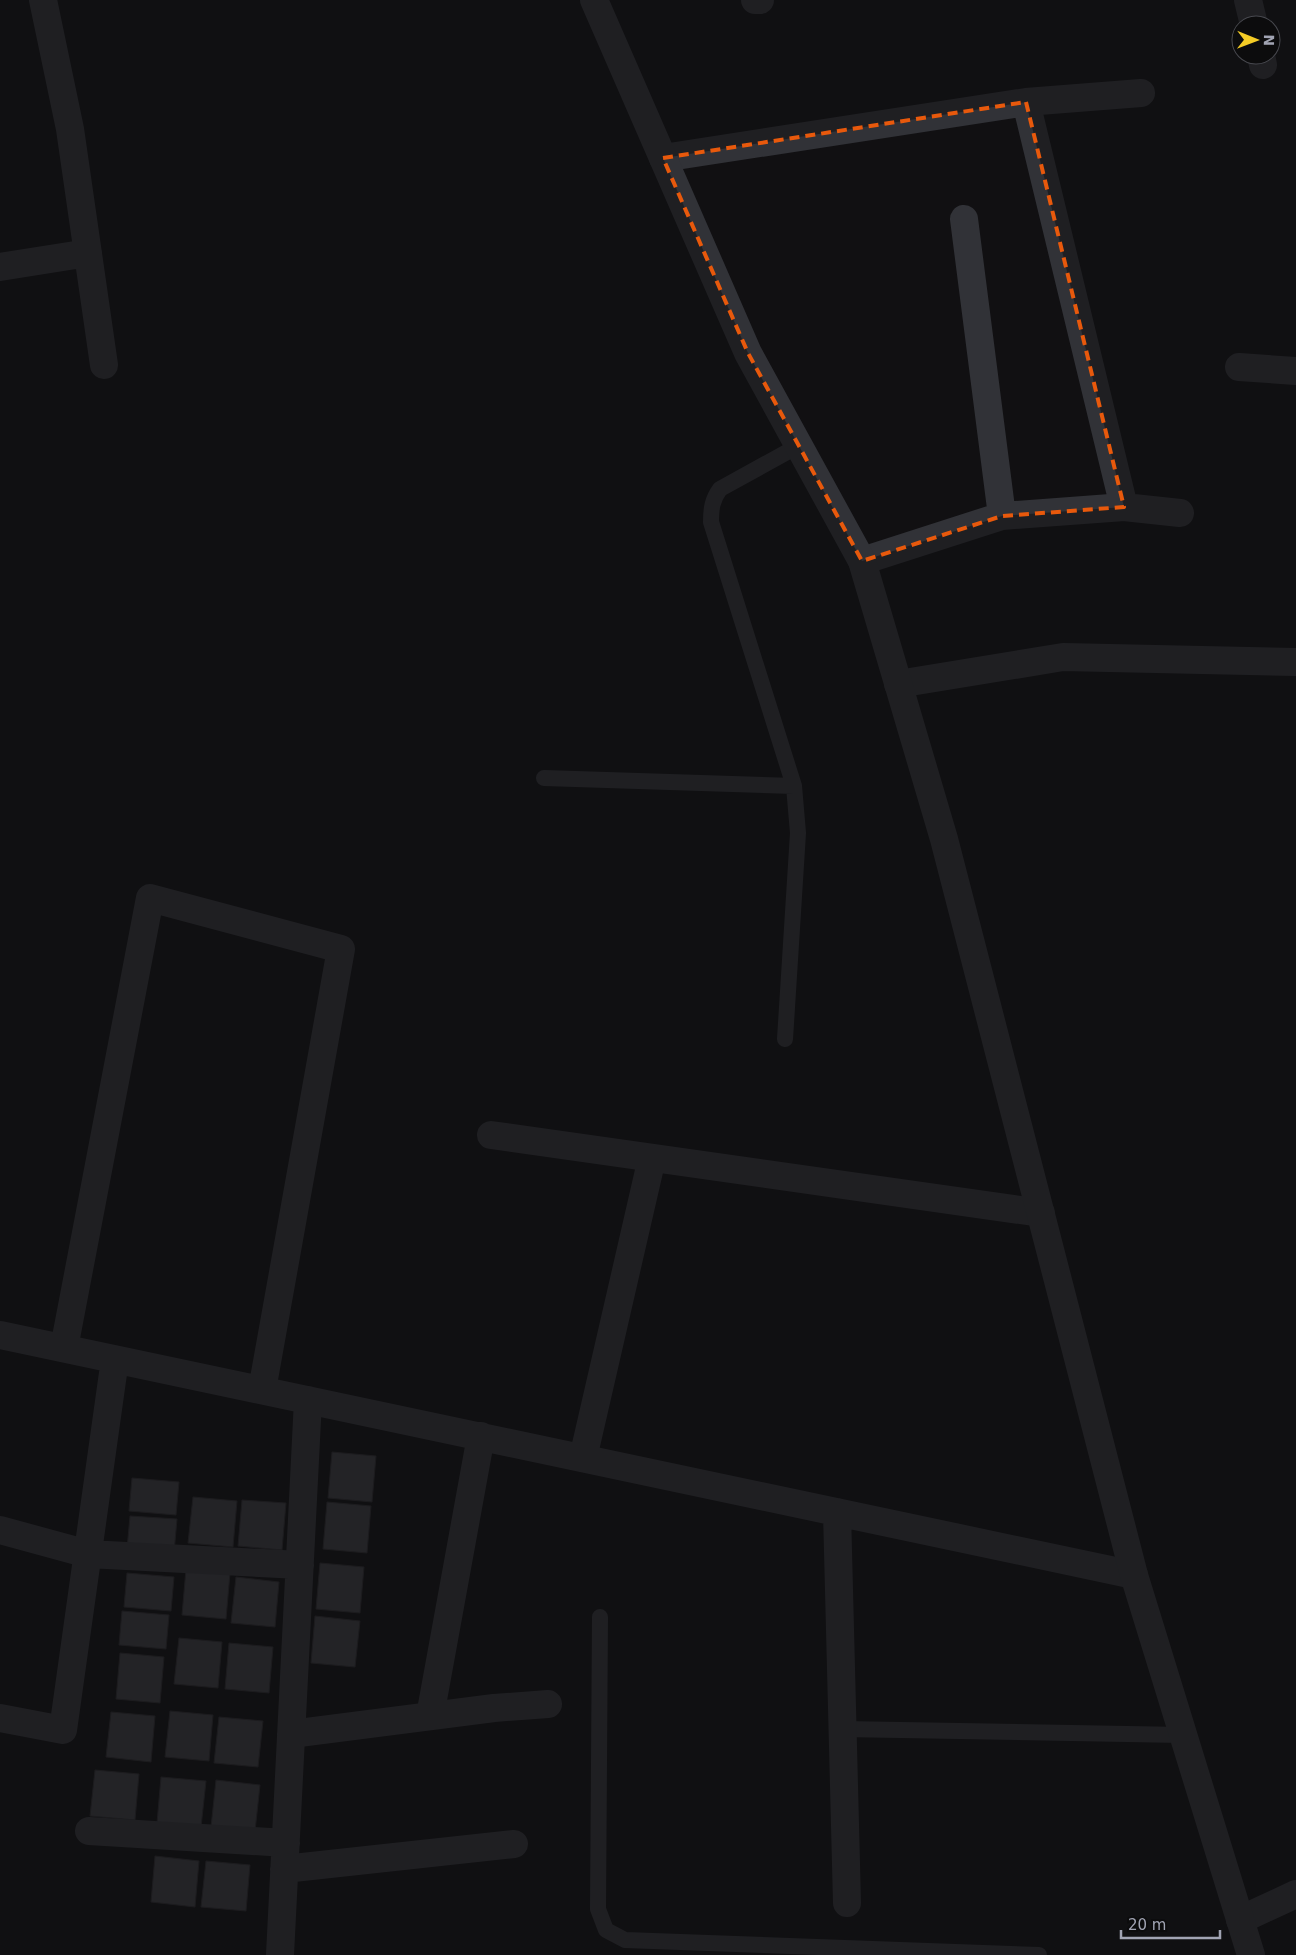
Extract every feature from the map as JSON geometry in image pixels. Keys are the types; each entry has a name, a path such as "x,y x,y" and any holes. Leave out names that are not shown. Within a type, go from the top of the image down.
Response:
{"street":[{"path":"44,0 70,130 104,365"},
{"path":"594,0 748,353 862,562 944,839 1134,1575 1252,1955"},
{"path":"1248,0 1252,15"},
{"path":"662,158 1026,102 1141,94"},
{"path":"1026,102 1124,507"},
{"path":"964,219 1002,516"},
{"path":"0,267 88,254"},
{"path":"1239,367 1296,371"},
{"path":"862,562 1002,516 1124,507 1180,513"},
{"path":"898,684 1063,656 1296,662"},
{"path":"64,1348 150,898 341,949 262,1390"},
{"path":"491,1135 1041,1213"},
{"path":"583,1458 652,1158"},
{"path":"0,1335 1134,1575"},
{"path":"0,1718 63,1730 115,1359"},
{"path":"280,1955 308,1400"},
{"path":"430,1716 482,1436"},
{"path":"837,1512 847,1903"},
{"path":"0,1530 88,1554 300,1565"},
{"path":"291,1734 430,1716 548,1704"},
{"path":"89,1831 285,1856 514,1844"},
{"path":"1240,1920 1296,1894"}],"lane":[{"path":"785,1039 798,833 794,786 711,522 711,509 714,498 720,490 798,446"},
{"path":"544,778 794,786"},
{"path":"600,1617 598,1909 606,1930 625,1940 1039,1955"},
{"path":"842,1729 1183,1735"}],"highlighted area":[{"path":"1026,102 1124,507 1002,516 862,561 748,353 663,158"}],"building":[{"path":"332,1452 376,1456 372,1502 328,1498"},
{"path":"132,1478 179,1482 176,1515 129,1511"},
{"path":"193,1497 237,1501 233,1547 188,1543"},
{"path":"242,1500 286,1503 282,1550 238,1546"},
{"path":"327,1502 371,1506 367,1553 323,1549"},
{"path":"130,1516 177,1519 174,1553 127,1549"},
{"path":"320,1563 364,1567 360,1613 316,1609"},
{"path":"186,1569 230,1573 226,1619 182,1615"},
{"path":"127,1573 174,1577 171,1611 124,1607"},
{"path":"236,1577 279,1582 275,1627 231,1623"},
{"path":"122,1611 169,1615 166,1649 119,1645"},
{"path":"315,1616 360,1621 355,1667 311,1663"},
{"path":"179,1638 222,1642 218,1688 174,1684"},
{"path":"229,1643 273,1647 269,1693 225,1689"},
{"path":"120,1653 164,1657 160,1703 116,1699"},
{"path":"170,1711 213,1715 209,1761 165,1757"},
{"path":"111,1712 155,1716 151,1762 106,1757"},
{"path":"219,1717 263,1721 258,1767 214,1763"},
{"path":"95,1770 139,1774 135,1820 90,1816"},
{"path":"161,1777 206,1781 201,1827 157,1823"},
{"path":"216,1780 260,1785 255,1831 211,1827"},
{"path":"155,1856 199,1861 195,1907 151,1902"},
{"path":"206,1861 250,1865 246,1911 201,1907"}]}
